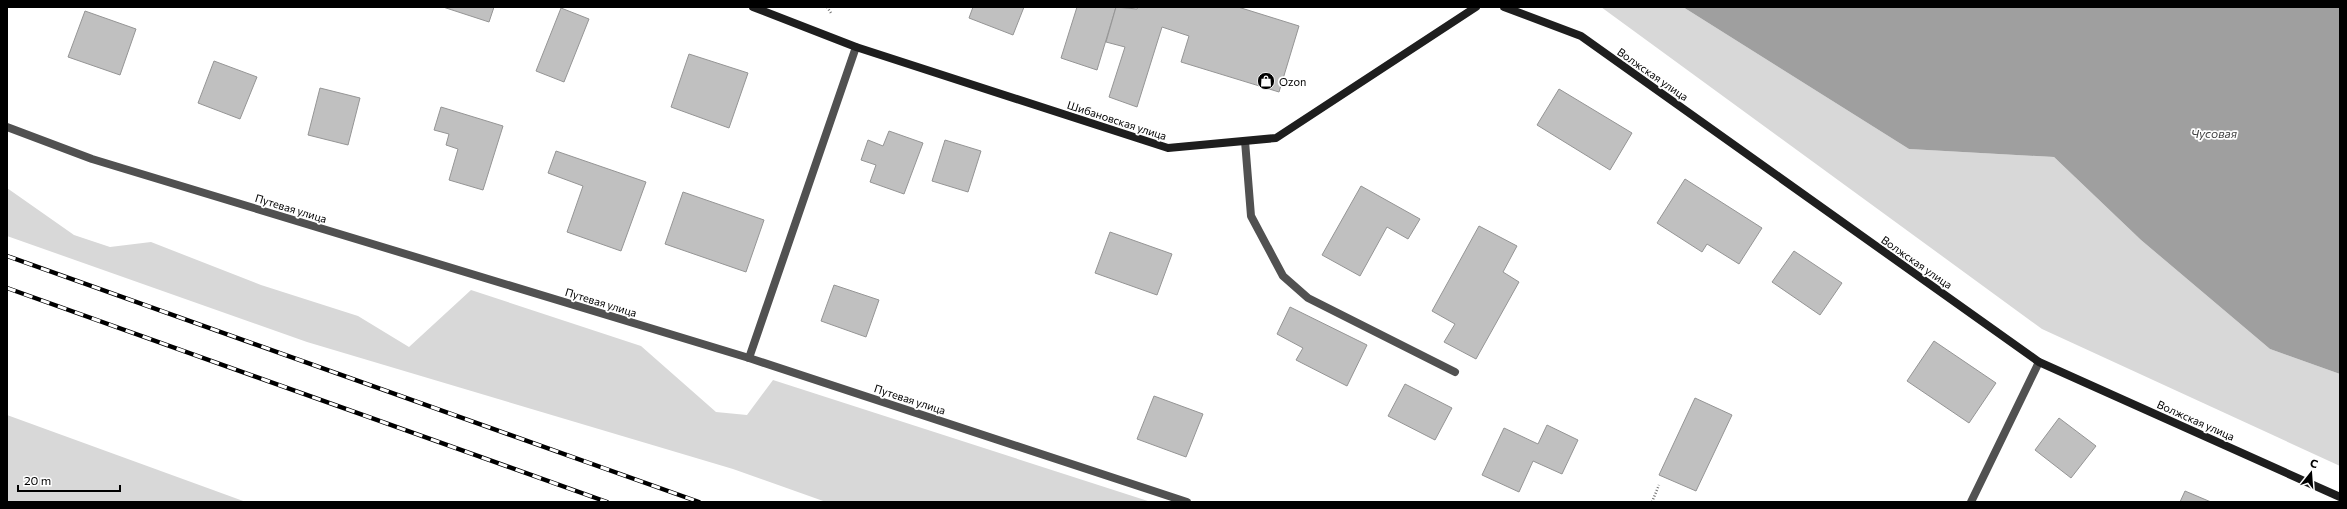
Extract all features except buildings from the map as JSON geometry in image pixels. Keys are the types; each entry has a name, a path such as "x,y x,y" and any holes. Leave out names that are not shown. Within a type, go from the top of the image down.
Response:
{"street":[{"name":"Шибановская улица","path":"753,7 856,47 1168,148 1276,138 1476,7"},
{"name":"Волжская улица","path":"1504,7 1581,36 2039,362 2340,497"},
{"path":"749,358 856,47"},
{"name":"Путевая улица","path":"7,127 92,159 749,358 1187,502"},
{"path":"1244,141 1251,216 1283,276 1308,298 1455,372"},
{"path":"1971,502 2039,362"}],"path":[{"path":"1652,502 1659,485"}],"shaded area":[{"path":"1601,7 1683,7 1909,149 2054,157 2141,240 2270,349 2340,374 2340,466 2042,329"},
{"path":"7,188 74,235 110,247 151,242 261,285 358,316 409,347 471,290 641,346 716,412 747,415 773,380 1151,502 826,502 733,469 307,342 7,236"},
{"path":"7,415 246,502 7,502"}],"water":[{"name":"Чусовая","path":"1683,7 2340,7 2340,374 2270,349 2141,240 2054,157 1909,149"}],"railway":[{"path":"7,256 699,502"},
{"path":"7,288 607,502"}],"place":[{"name":"Ozon","path":"1266,81"}]}
